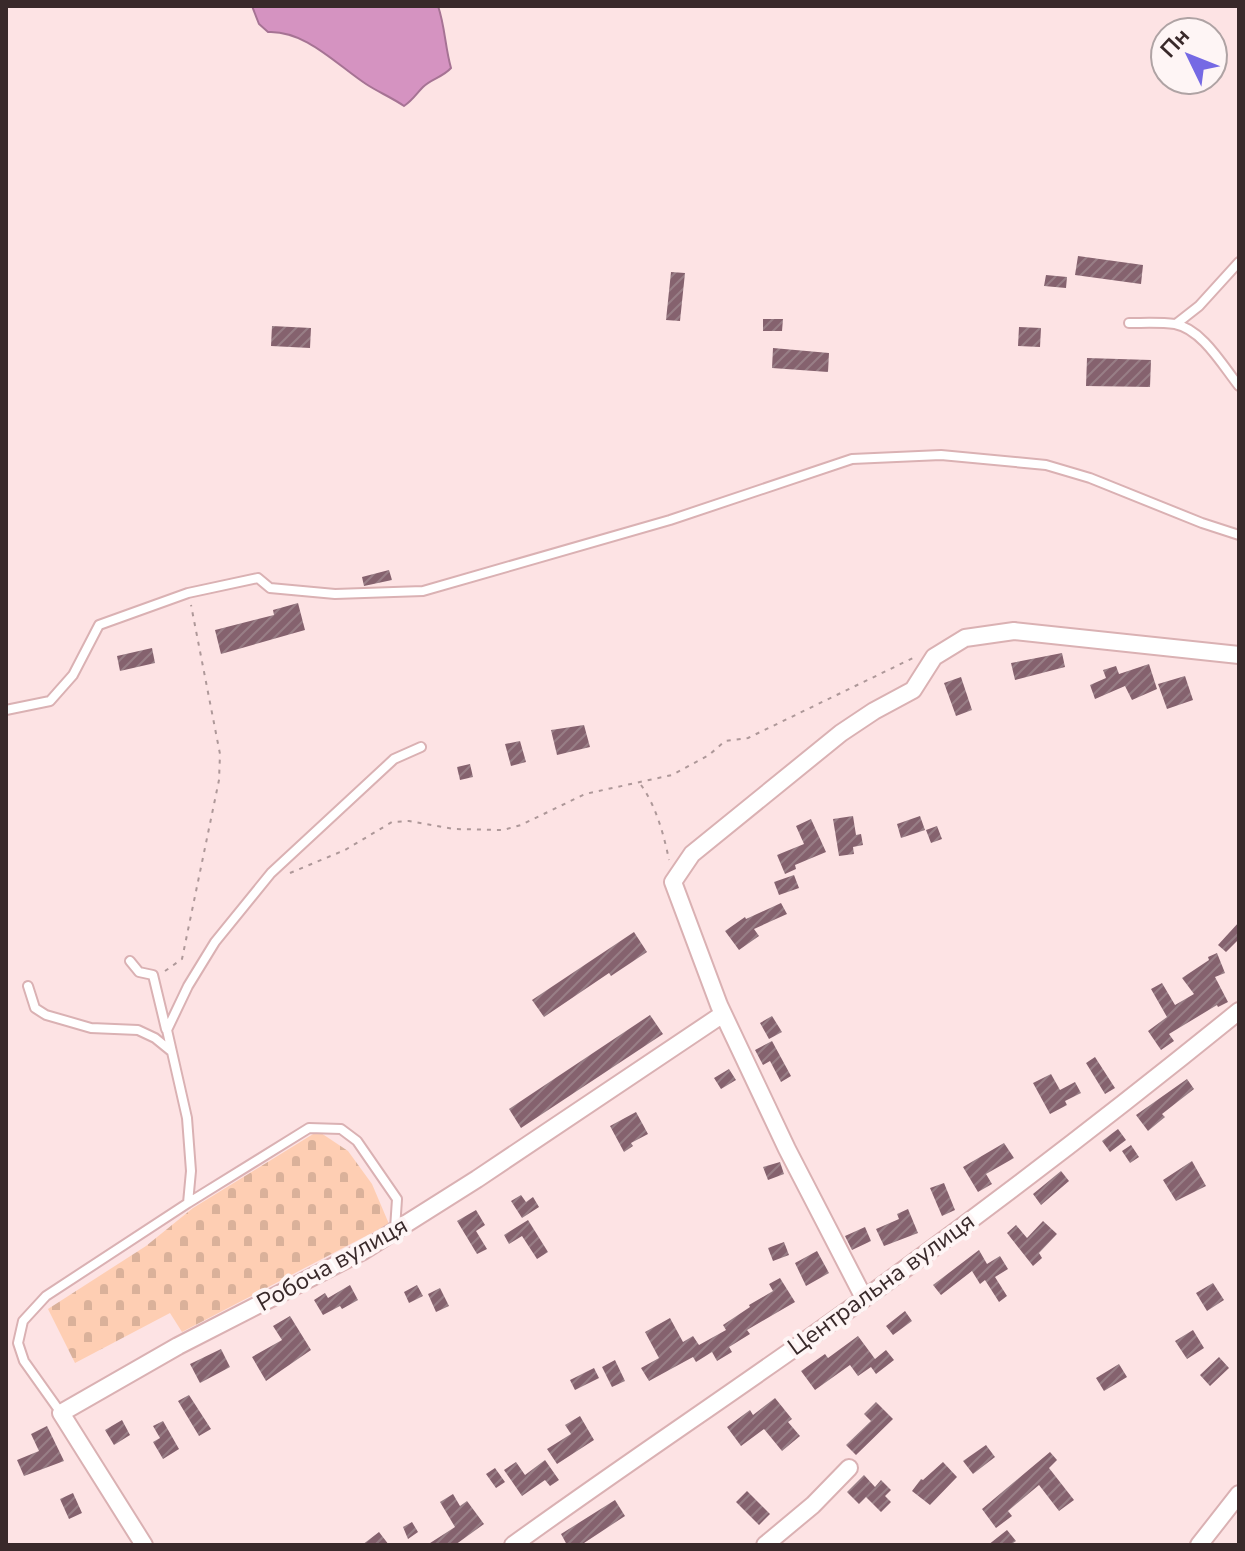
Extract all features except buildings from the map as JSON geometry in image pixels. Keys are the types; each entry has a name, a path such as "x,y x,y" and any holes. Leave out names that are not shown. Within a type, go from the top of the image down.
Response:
{"street":[{"path":"864,1298 787,1149 723,1014 673,882 692,854 841,733 913,690 934,657 965,638 1014,631 1239,655"},
{"name":"Центральна вулиця","path":"513,1545 864,1298 1039,1168 1239,1011"},
{"name":"Робоча вулиця","path":"61,1413 178,1346 363,1251 477,1179 723,1014"},
{"path":"61,1413 144,1545"},
{"path":"765,1545 813,1505 849,1468"},
{"path":"1199,1545 1239,1494"}],"lane":[{"path":"1176,324 1199,306 1239,262"},
{"path":"1129,323 1176,324 1188,329 1203,341 1239,386"},
{"path":"6,710 50,701 73,675 99,625 188,593 258,578 270,588 283,590 335,594 423,591 670,520 852,459 941,455 1046,465 1090,478 1239,535"},
{"path":"167,1030 188,986 215,942 271,873 394,759 421,747"},
{"path":"130,961 139,972 153,975 167,1030 187,1118 191,1171 188,1203"},
{"path":"28,986 35,1008 46,1015 91,1028 138,1030 155,1038 172,1052"},
{"path":"61,1413 24,1361 18,1343 23,1321 46,1296 309,1128 341,1129 357,1141 397,1199 395,1231"}],"path":[{"path":"153,975 170,969 182,959 219,780 220,754 188,593"},
{"path":"290,872 345,850 392,822 409,821 454,829 503,830 521,825 585,794 672,775 709,755 725,741 748,738 897,664 924,654"},
{"path":"640,784 648,794 665,840 673,882"}],"green space":[{"path":"318,1131 348,1151 372,1184 389,1224 182,1332 170,1313 75,1363 48,1309 146,1246 193,1208"}],"shaded area":[{"path":"252,6 438,6 451,68 426,84 404,106 366,84 308,43 282,33 268,32 259,24"}]}
